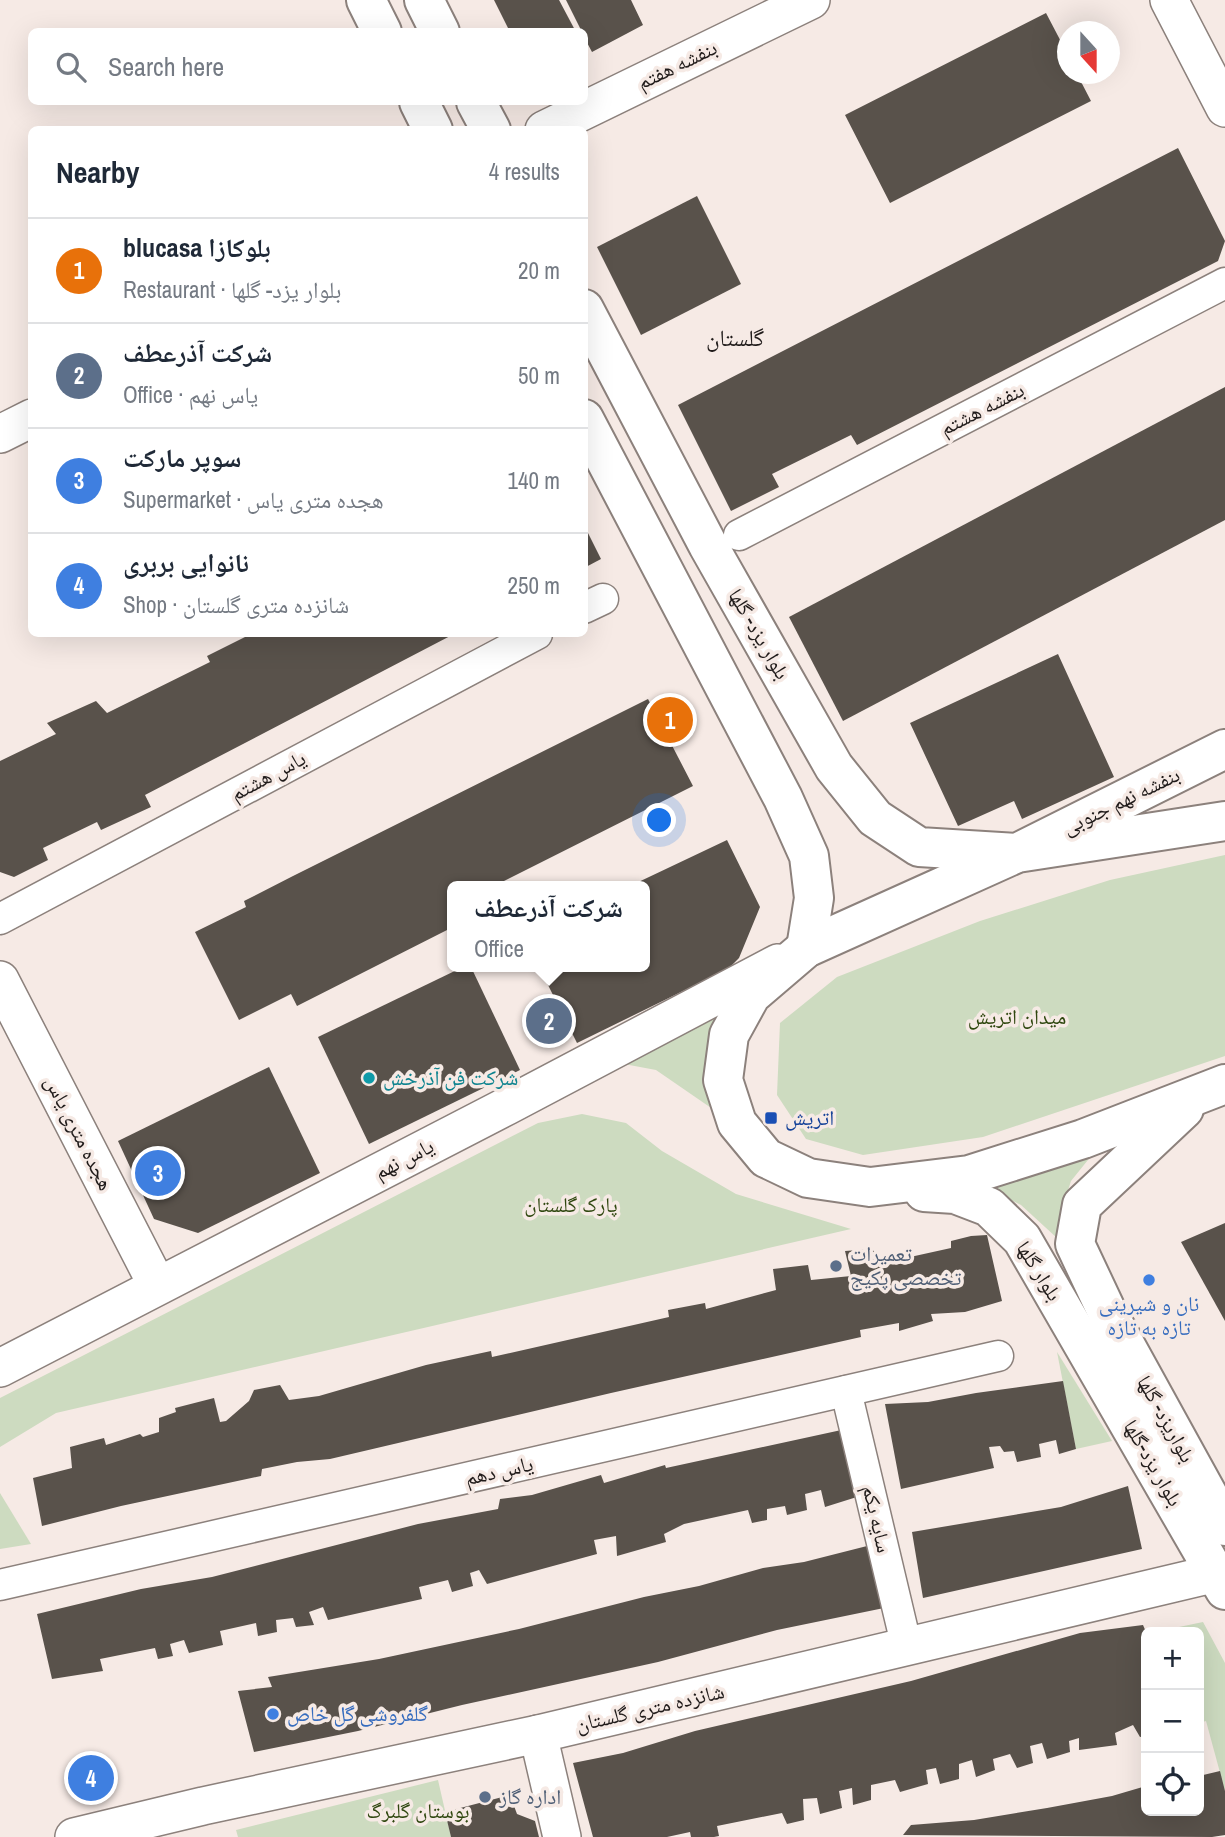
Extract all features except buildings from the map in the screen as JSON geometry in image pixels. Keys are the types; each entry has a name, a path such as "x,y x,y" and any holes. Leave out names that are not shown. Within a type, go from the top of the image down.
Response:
{"main road":[{"path":"366,0 380,28"},
{"path":"424,0 438,28"},
{"path":"420,105 431,126"},
{"path":"478,105 489,126"},
{"name":"بلوار یزد- گلها","path":"588,317 708,545 834,767 875,817 919,847 1017,853"},
{"path":"588,427 783,798 809,856 814,898 806,948"},
{"name":"بنفشه نهم جنوبی","path":"1017,853 1225,750"},
{"path":"1212,1090 1083,1139 969,1175 870,1187 808,1178 766,1158 737,1123 723,1080 729,1035 751,995 806,948 1017,853 1225,821"},
{"name":"بلوار گلها","path":"1093,1324 1074,1244 1082,1205 1212,1090"},
{"name":"بلوار گلها","path":"870,1187 955,1194 989,1207 1022,1239 1093,1324"},
{"name":"بلواریزد- گلها","path":"1093,1324 1225,1526"},
{"name":"بلوار یزد-گلها","path":"1093,1324 1222,1578"}],"street":[{"name":"بنفشه هفتم","path":"552,126 811,0"},
{"path":"1169,0 1225,108"},
{"name":"بنفشه هشتم","path":"739,535 1225,283"},
{"path":"0,434 28,420"},
{"name":"یاس هشتم","path":"0,919 531,637"},
{"name":"یاس نهم","path":"0,1367 507,1106 806,948"},
{"name":"هجده متری یاس","path":"0,980 157,1285"},
{"name":"یاس دهم","path":"0,1585 998,1356"},
{"name":"سایه یکم","path":"846,1391 907,1648"},
{"name":"شانزده متری گلستان","path":"74,1837 1222,1578"},
{"path":"538,1734 562,1837"}],"green space":[{"name":"میدان اتریش","path":"1225,855 1225,1056 983,1137 863,1155 806,1139 777,1095 780,1023 837,977 980,921 1110,880"},
{"path":"721,1013 717,1112 656,1070 624,1064"},
{"name":"پارک گلستان","path":"582,1114 626,1123 662,1151 736,1194 851,1229 56,1413 0,1447 0,1398 538,1123"},
{"path":"1096,1150 1071,1181 1061,1212 1057,1238 1021,1205 983,1186"},
{"path":"1057,1352 1112,1441 1076,1449"},
{"path":"0,1493 31,1544 0,1549"},
{"path":"1203,1622 1225,1663 1225,1791 1204,1722 1204,1627 1179,1627"},
{"name":"بوستان گلبرگ","path":"438,1780 451,1837 238,1837 236,1830"}],"place":[{"name":"blucasa بلوکازا","path":"670,720"},
{"name":"شرکت آذرعطف","path":"549,1021"},
{"name":"شرکت فن آذرخش","path":"369,1078"},
{"name":"اتریش","path":"771,1118"},
{"name":"سوپر مارکت","path":"158,1173"},
{"name":"تعمیرات تخصصی پکیج","path":"836,1266"},
{"name":"نان و شیرینی تازه به تازه","path":"1149,1280"},
{"name":"گلفروشی گل خاص","path":"273,1714"},
{"name":"نانوایی بربری","path":"91,1778"},
{"name":"اداره گاز","path":"485,1797"}],"district":[{"name":"گلستان","path":"735,338"}]}
